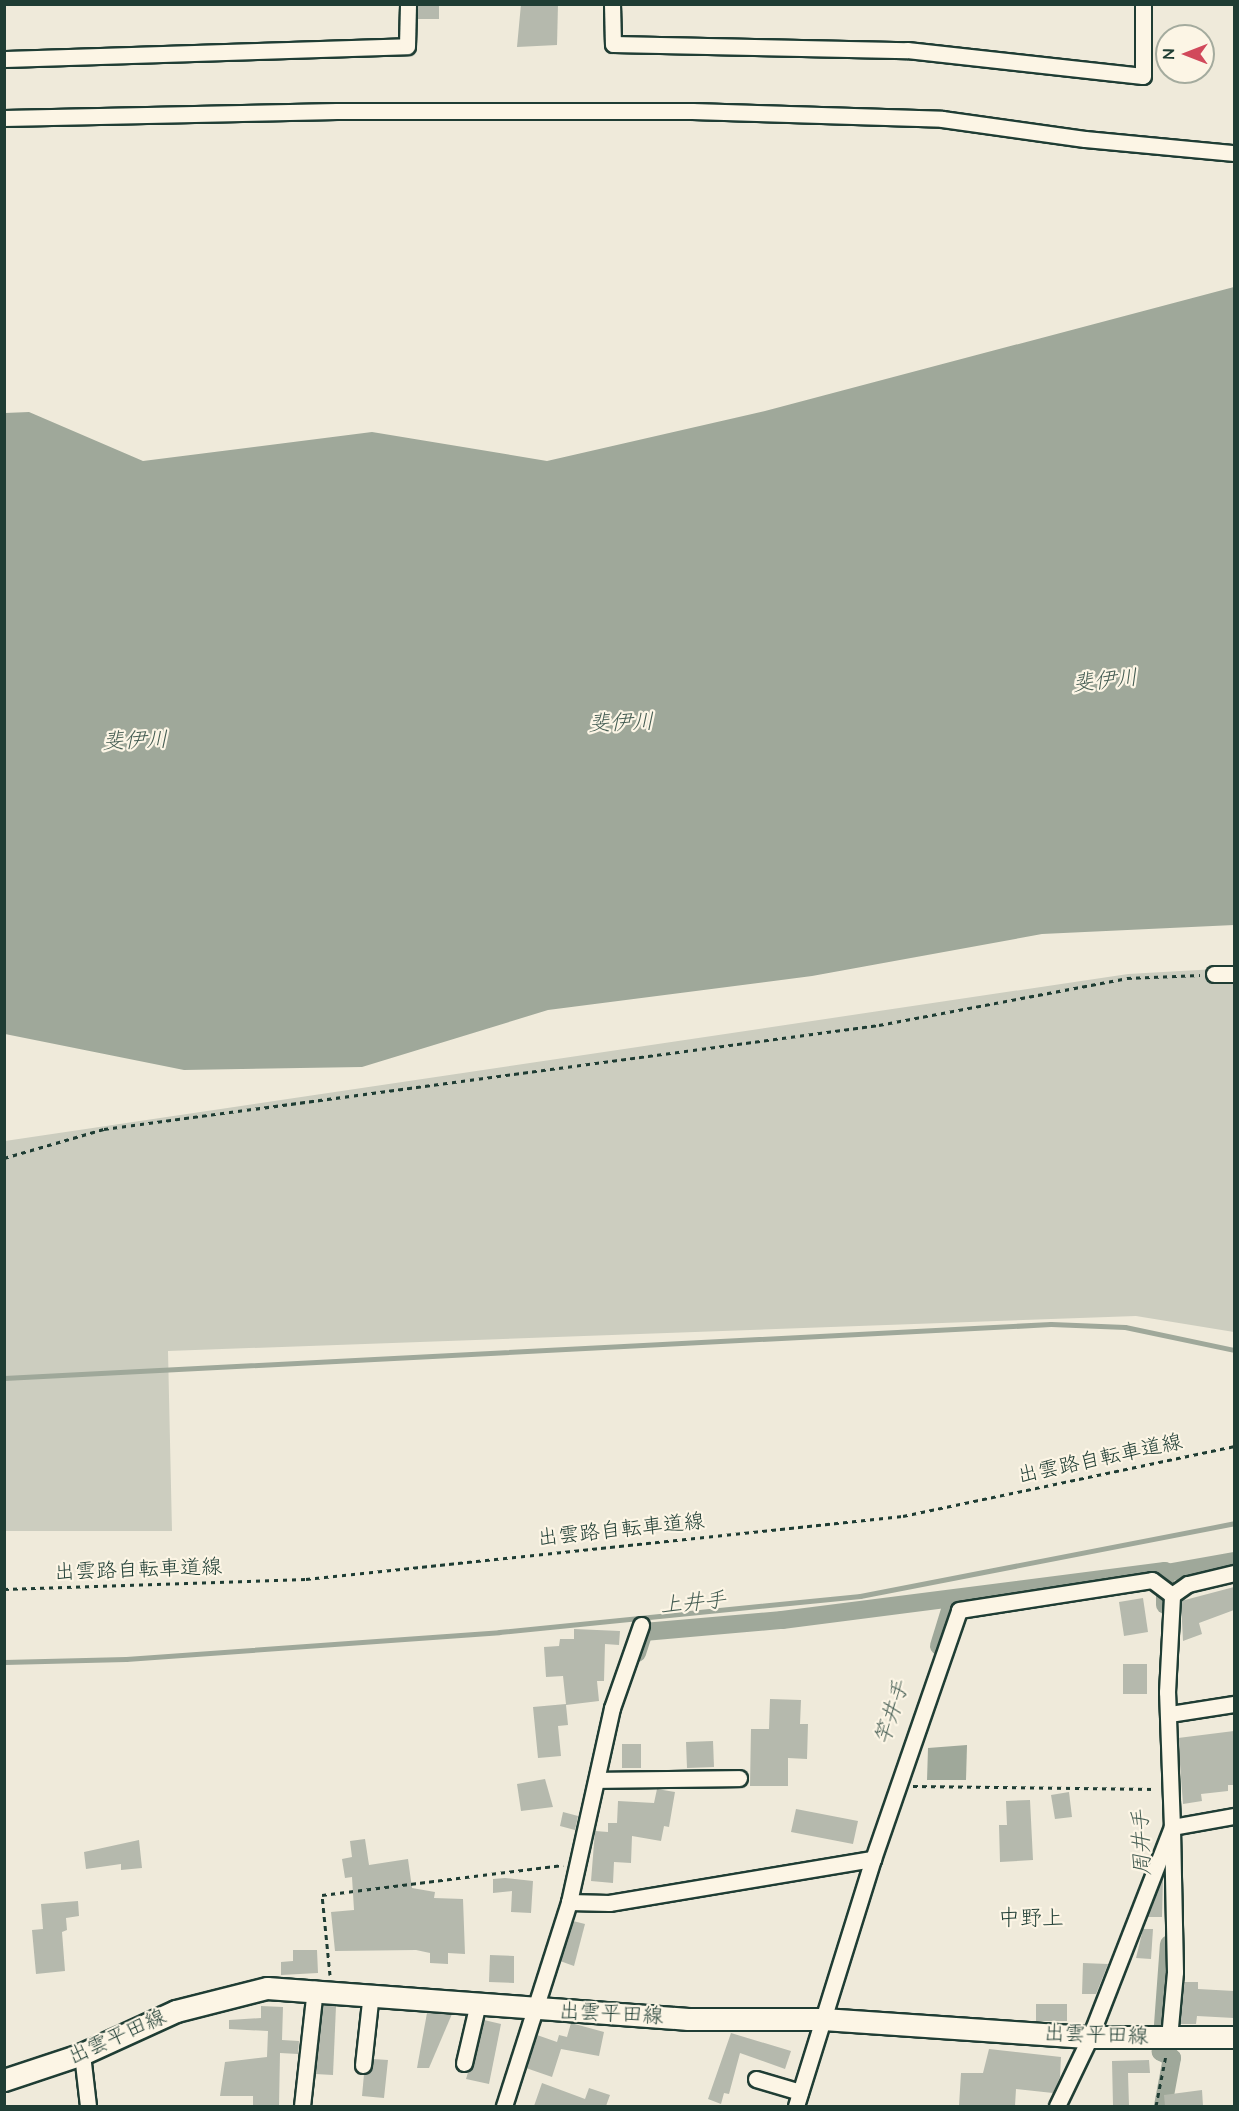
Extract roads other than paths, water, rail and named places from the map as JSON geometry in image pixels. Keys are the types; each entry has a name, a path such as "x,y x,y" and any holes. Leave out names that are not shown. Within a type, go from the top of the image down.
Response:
{"main road":[{"name":"出雲平田線","path":"4,2080 82,2054 176,2011 221,1996 267,1988 323,1989 478,2003 538,2011 688,2019 822,2019 1090,2037 1234,2037"}],"street":[{"path":"4,59 407,46 408,4"},
{"path":"612,4 613,44 907,50 1143,76 1143,4"},
{"path":"4,118 337,111 716,112 942,119 1085,139 1234,153"},
{"path":"1214,974 1234,974"},
{"path":"1172,1595 1188,1584 1234,1573"},
{"path":"756,2079 798,2099 873,1858 959,1610 1152,1580 1172,1595"},
{"path":"1169,2038 1175,1972 1170,1714 1167,1672 1172,1595"},
{"path":"504,2106 538,2011 569,1902 612,1708 641,1625"},
{"path":"1170,1714 1234,1704"},
{"path":"597,1780 739,1778"},
{"path":"1172,1827 1234,1816"},
{"path":"1057,2106 1090,2037 1172,1827"},
{"path":"569,1902 609,1903 873,1858"},
{"path":"302,2106 323,1989"},
{"path":"363,2066 371,1993"},
{"path":"464,2063 478,2003"},
{"path":"82,2054 88,2106"}],"water":[{"name":"斐伊川","path":"1234,287 1234,925 1042,934 812,976 548,1010 362,1067 184,1070 5,1034 5,413 29,412 143,461 372,432 547,461 765,411"},
{"path":"967,1745 966,1780 927,1780 928,1748"}],"waterway":[{"path":"4,1378 1051,1324 1125,1327 1234,1350"},
{"path":"4,1662 126,1659 499,1632 860,1596 1234,1523"},
{"name":"竿井手","path":"1155,1575 1234,1561"},
{"name":"上井手","path":"637,1653 644,1632 782,1620 1165,1571 1165,1605"},
{"name":"竿井手","path":"939,1646 950,1611 971,1604"},
{"name":"周井手","path":"1163,2106 1172,2058 1161,2052 1169,1944"}],"district":[{"name":"中野上","path":"1031,1919"}]}
